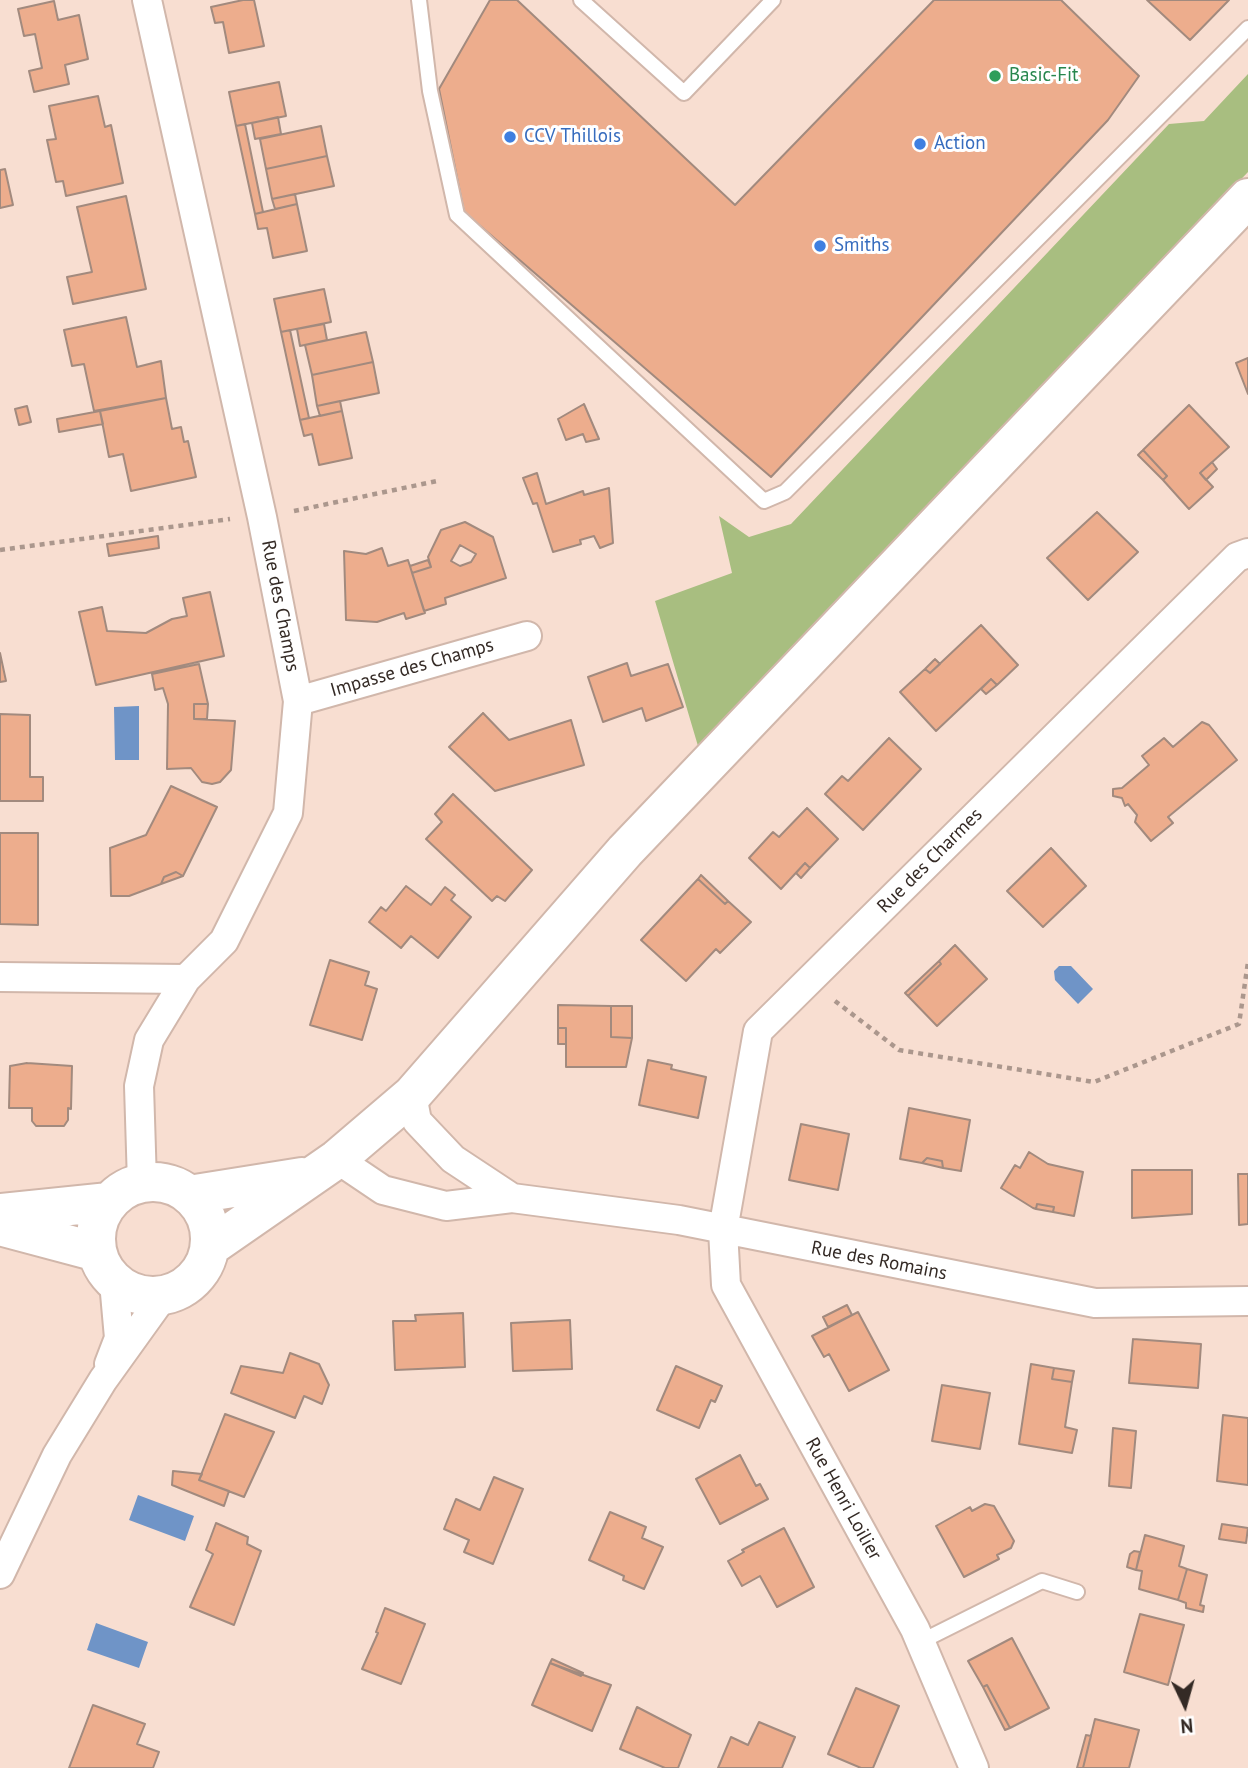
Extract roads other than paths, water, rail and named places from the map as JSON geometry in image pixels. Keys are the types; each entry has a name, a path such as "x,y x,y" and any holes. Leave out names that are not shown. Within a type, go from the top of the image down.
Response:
{"street":[{"name":"Rue des Champs","path":"142,1183 139,1086 149,1040 186,979 224,941 288,813 298,701 262,517 147,0"},
{"path":"210,1247 324,1167 412,1095 625,851 1248,198"},
{"name":"Rue des Charmes","path":"723,1230 758,1031 1237,557 1248,553"},
{"name":"Impasse des Champs","path":"298,701 527,636"},
{"path":"0,977 186,979"},
{"name":"Rue des Romains","path":"412,1095 416,1121 453,1160 512,1198"},
{"path":"189,1195 324,1167"},
{"name":"Rue des Romains","path":"324,1167 383,1190 446,1206 512,1198 678,1220 1095,1303 1248,1301"},
{"path":"0,1226 105,1267 137,1294 164,1295 186,1286 202,1269 210,1247 209,1228 202,1210 189,1195 167,1184 142,1183 124,1189 109,1202 97,1225 105,1267 119,1338 103,1380"},
{"path":"0,1213 109,1202"},
{"name":"Rue Henri Loilier","path":"723,1230 726,1285 920,1642 974,1768"},
{"path":"0,1574 57,1455 103,1380 164,1295"}],"lane":[{"path":"419,0 430,91 457,215 764,501 785,492 1248,28"},
{"path":"581,0 684,93 773,0"},
{"path":"920,1642 1042,1581 1077,1591"}],"water":[{"path":"139,706 139,760 115,760 114,707"},
{"path":"1059,966 1071,966 1093,989 1078,1004 1055,980 1054,971"},
{"path":"138,1495 194,1516 185,1541 129,1520"},
{"path":"96,1623 148,1642 139,1668 87,1650"}],"place":[{"name":"Basic-Fit","path":"995,76"},
{"name":"CCV Thillois","path":"510,137"},
{"name":"Action","path":"920,144"},
{"name":"Smiths","path":"820,246"}]}
